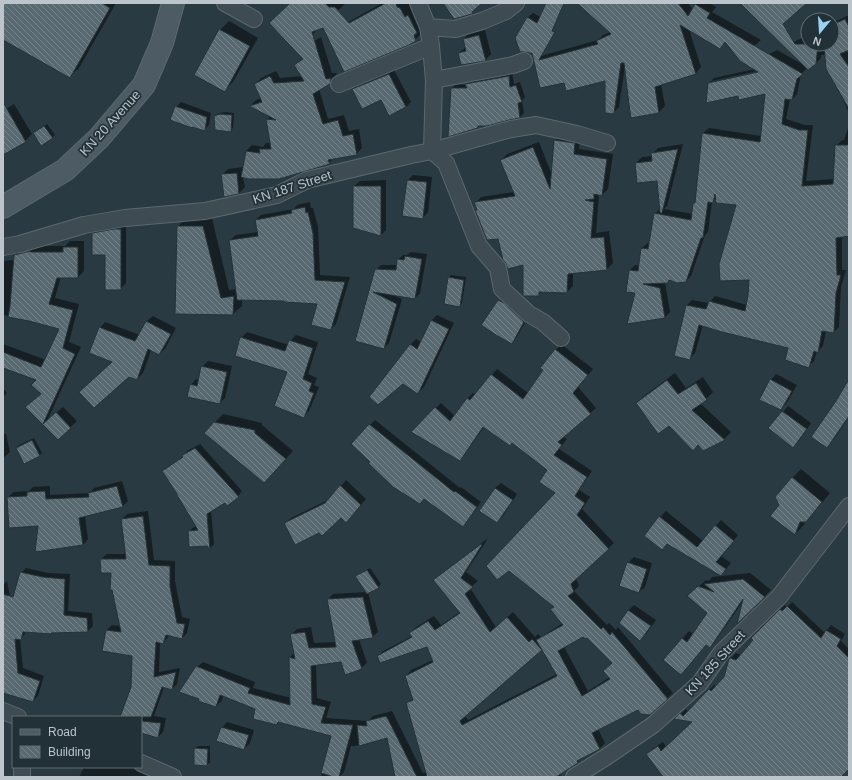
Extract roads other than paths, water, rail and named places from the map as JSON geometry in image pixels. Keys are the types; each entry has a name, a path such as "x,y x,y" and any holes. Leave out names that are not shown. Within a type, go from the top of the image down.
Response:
{"main road":[{"name":"KN 20 Avenue","path":"3,207 66,170 99,138 144,85 162,43 173,3"}],"street":[{"path":"225,3 254,19"},
{"path":"418,3 428,27 431,46 434,80 432,151 446,163 479,246 498,268 502,289 529,314 543,322 561,338"},
{"path":"428,27 455,29 482,21 506,11 516,3"},
{"path":"339,84 431,46"},
{"path":"434,80 513,65 524,61"},
{"name":"KN 187 Street","path":"3,247 20,244 90,224 125,218 205,211 277,195 308,180 396,158 432,151 512,129 536,125 577,134 607,143"},
{"name":"KN 185 Street","path":"574,777 653,725 700,683 721,653 779,597 849,506"},
{"path":"142,763 173,777"}]}
